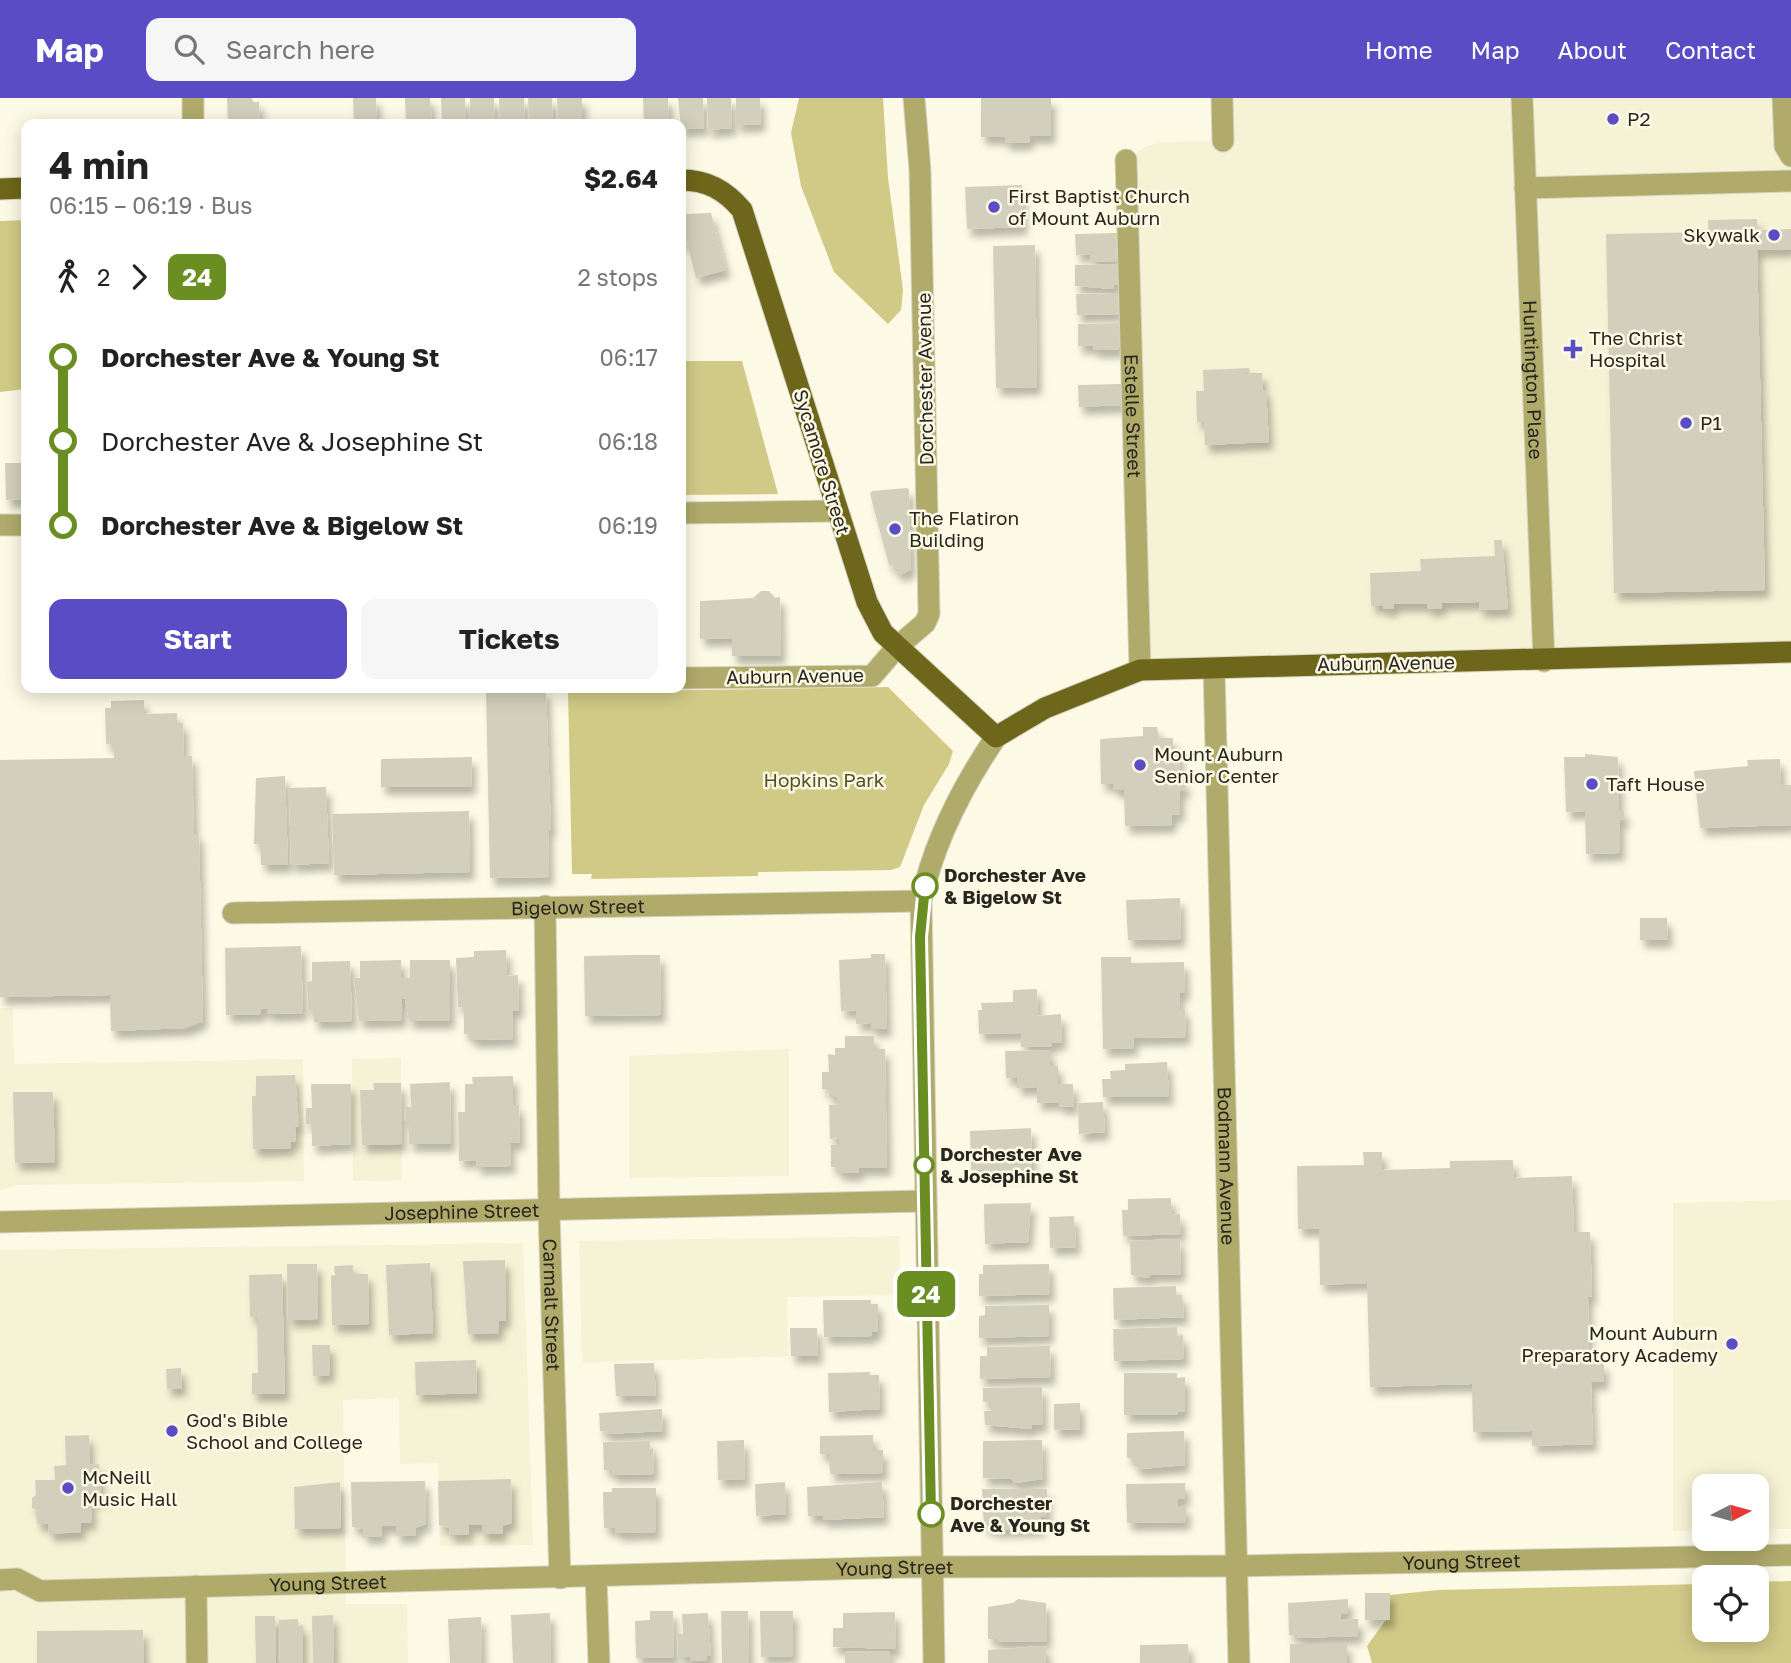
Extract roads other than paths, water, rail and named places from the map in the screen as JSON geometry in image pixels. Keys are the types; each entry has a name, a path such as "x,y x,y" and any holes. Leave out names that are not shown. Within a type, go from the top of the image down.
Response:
{"main road":[{"name":"Sycamore Street","path":"686,181 715,186 729,195 742,210 785,338 835,511 866,603 883,633 996,737"},
{"path":"0,189 21,188"},
{"name":"Auburn Avenue","path":"996,737 1045,708 1140,670 1544,661 1791,652"}],"street":[{"path":"193,98 193,119"},
{"name":"Dorchester Avenue","path":"897,647 925,623 930,608 920,170 914,98"},
{"path":"1222,98 1223,141"},
{"name":"Huntington Place","path":"1522,98 1544,661"},
{"path":"1783,98 1785,146 1791,156"},
{"name":"Estelle Street","path":"1126,160 1140,670"},
{"path":"1525,188 1791,181"},
{"path":"686,513 835,511"},
{"path":"0,525 21,525"},
{"name":"Auburn Avenue","path":"686,678 872,676 897,647"},
{"name":"Bodmann Avenue","path":"1214,669 1239,1663"},
{"path":"934,1663 921,901 928,869 958,798 996,737"},
{"name":"Bigelow Street","path":"233,913 921,901"},
{"name":"Carmalt Street","path":"545,906 549,1212 560,1578"},
{"name":"Josephine Street","path":"0,1222 549,1212 925,1201"},
{"name":"Young Street","path":"8,1580 40,1591 932,1567 1237,1566 1791,1555"},
{"path":"596,1576 599,1663"},
{"path":"196,1586 197,1663"}],"place":[{"name":"P2","path":"1613,119"},
{"name":"First Baptist Church of Mount Auburn","path":"994,207"},
{"name":"Skywalk","path":"1774,235"},
{"name":"The Christ Hospital","path":"1573,349"},
{"name":"P1","path":"1686,423"},
{"name":"The Flatiron Building","path":"895,529"},
{"name":"Mount Auburn Senior Center","path":"1140,765"},
{"name":"Taft House","path":"1592,784"},
{"name":"Dorchester Ave & Bigelow St","path":"925,886"},
{"name":"Dorchester Ave & Josephine St","path":"924,1165"},
{"name":"Mount Auburn Preparatory Academy","path":"1732,1344"},
{"name":"God's Bible School and College","path":"172,1431"},
{"name":"McNeill Music Hall","path":"68,1488"},
{"name":"Dorchester Ave & Young St","path":"931,1514"}],"park label":[{"name":"Hopkins Park","path":"824,780"}]}
